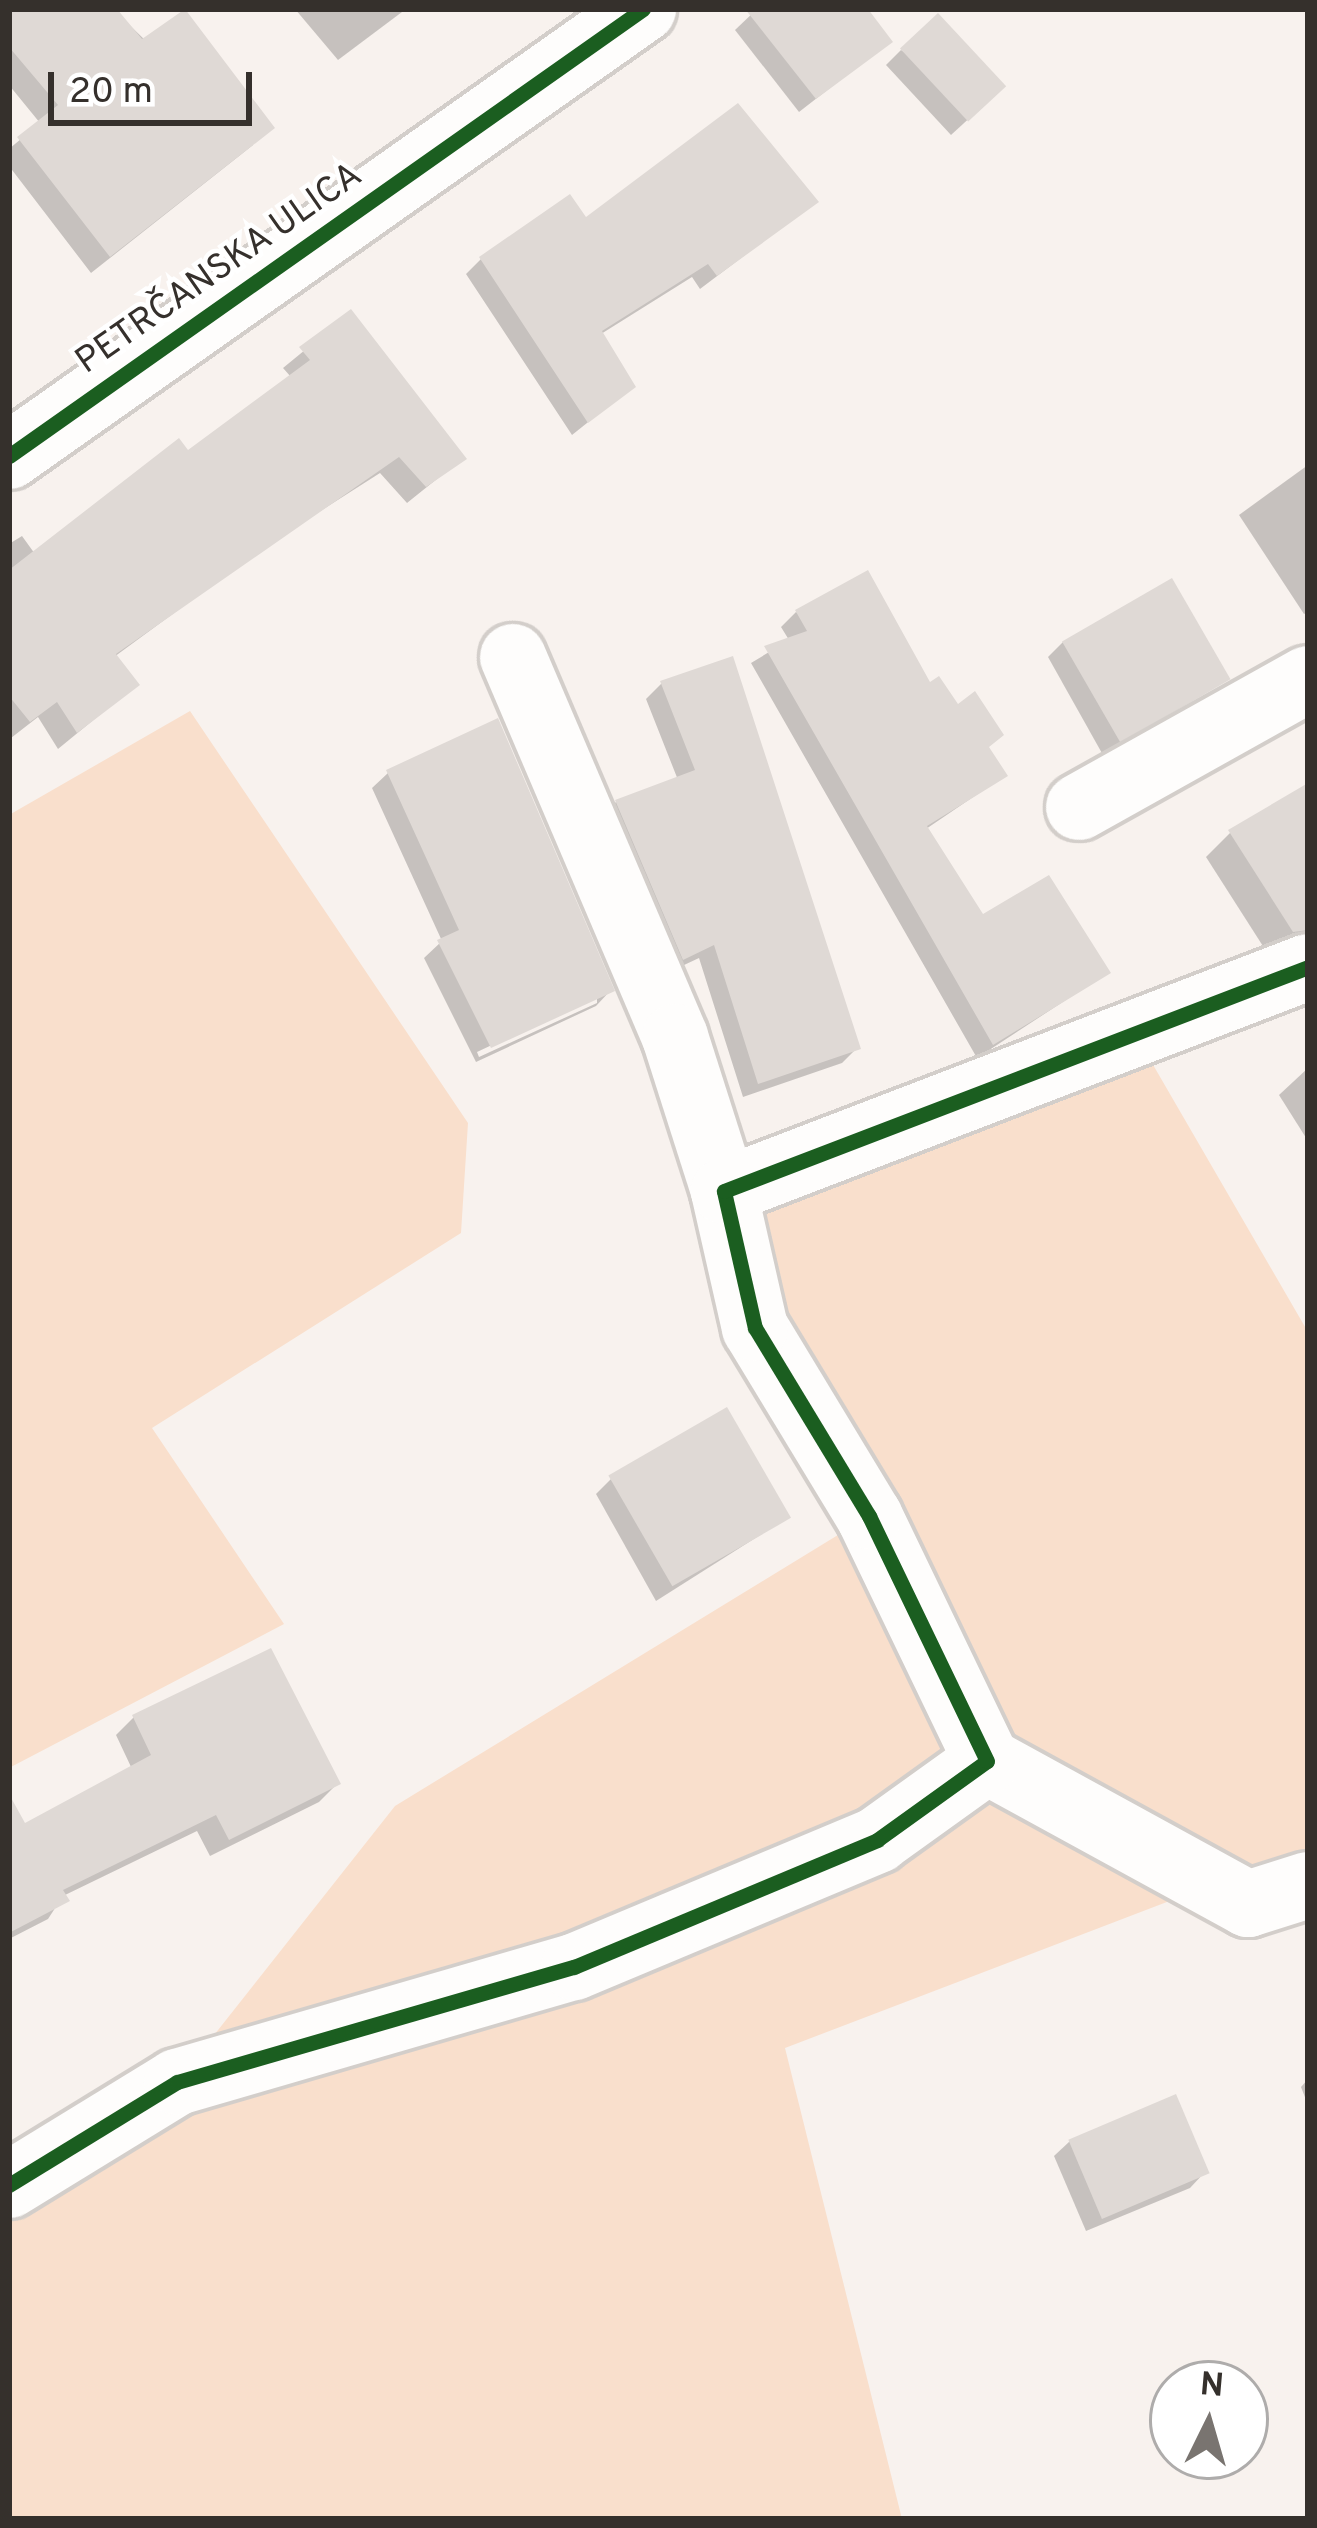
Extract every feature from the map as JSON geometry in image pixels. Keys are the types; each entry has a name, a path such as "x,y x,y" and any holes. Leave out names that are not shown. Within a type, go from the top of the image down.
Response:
{"street":[{"name":"PETRČANSKA ULICA","path":"9,456 643,9"},
{"path":"514,657 675,1037 724,1191 755,1328 869,1516 986,1761 1248,1904 1308,1885"},
{"path":"1079,807 1308,679"},
{"path":"724,1191 1308,967"},
{"path":"9,2185 177,2082 574,1966 878,1840 986,1761"}],"shaded area":[{"path":"190,711 468,1123 461,1233 152,1428 284,1624 9,1768 9,815"},
{"path":"1134,1032 1308,1332 1308,1848 785,2048 902,2519 9,2519 9,2187 177,2082 395,1806 869,1516 724,1191"}],"building":[{"path":"9,9 117,9 142,39 185,9 275,128 110,257 17,137 58,105 9,47"},
{"path":"745,9 868,9 893,42 816,99"},
{"path":"938,13 1006,86 968,122 900,48"},
{"path":"738,103 819,202 717,276 708,264 602,331 636,387 588,423 479,257 570,194 586,217"},
{"path":"351,309 467,459 426,487 399,457 116,654 140,685 77,733 57,702 30,722 9,696 9,570 179,438 188,450 310,360 299,347"},
{"path":"868,570 930,682 939,676 958,704 975,691 1004,735 989,747 1008,776 927,826 983,914 1049,875 1111,973 993,1045 764,646 807,631 795,610"},
{"path":"1172,578 1230,679 1121,743 1062,642"},
{"path":"733,656 861,1049 758,1084 714,945 683,960 615,800 695,770 660,681"},
{"path":"498,718 615,991 491,1048 437,940 459,930 386,770"},
{"path":"1308,783 1308,930 1293,932 1228,830"},
{"path":"727,1407 791,1518 672,1586 608,1476"},
{"path":"271,1648 341,1784 229,1840 216,1815 63,1890 70,1901 9,1933 9,1794 25,1823 151,1755 132,1715"},
{"path":"1176,2094 1210,2173 1102,2219 1068,2140"}],"cycle path":[{"path":"9,456 643,9"},
{"path":"9,2185 177,2082 574,1967 877,1840 987,1761 869,1516 755,1328 724,1191 1308,967"}]}
